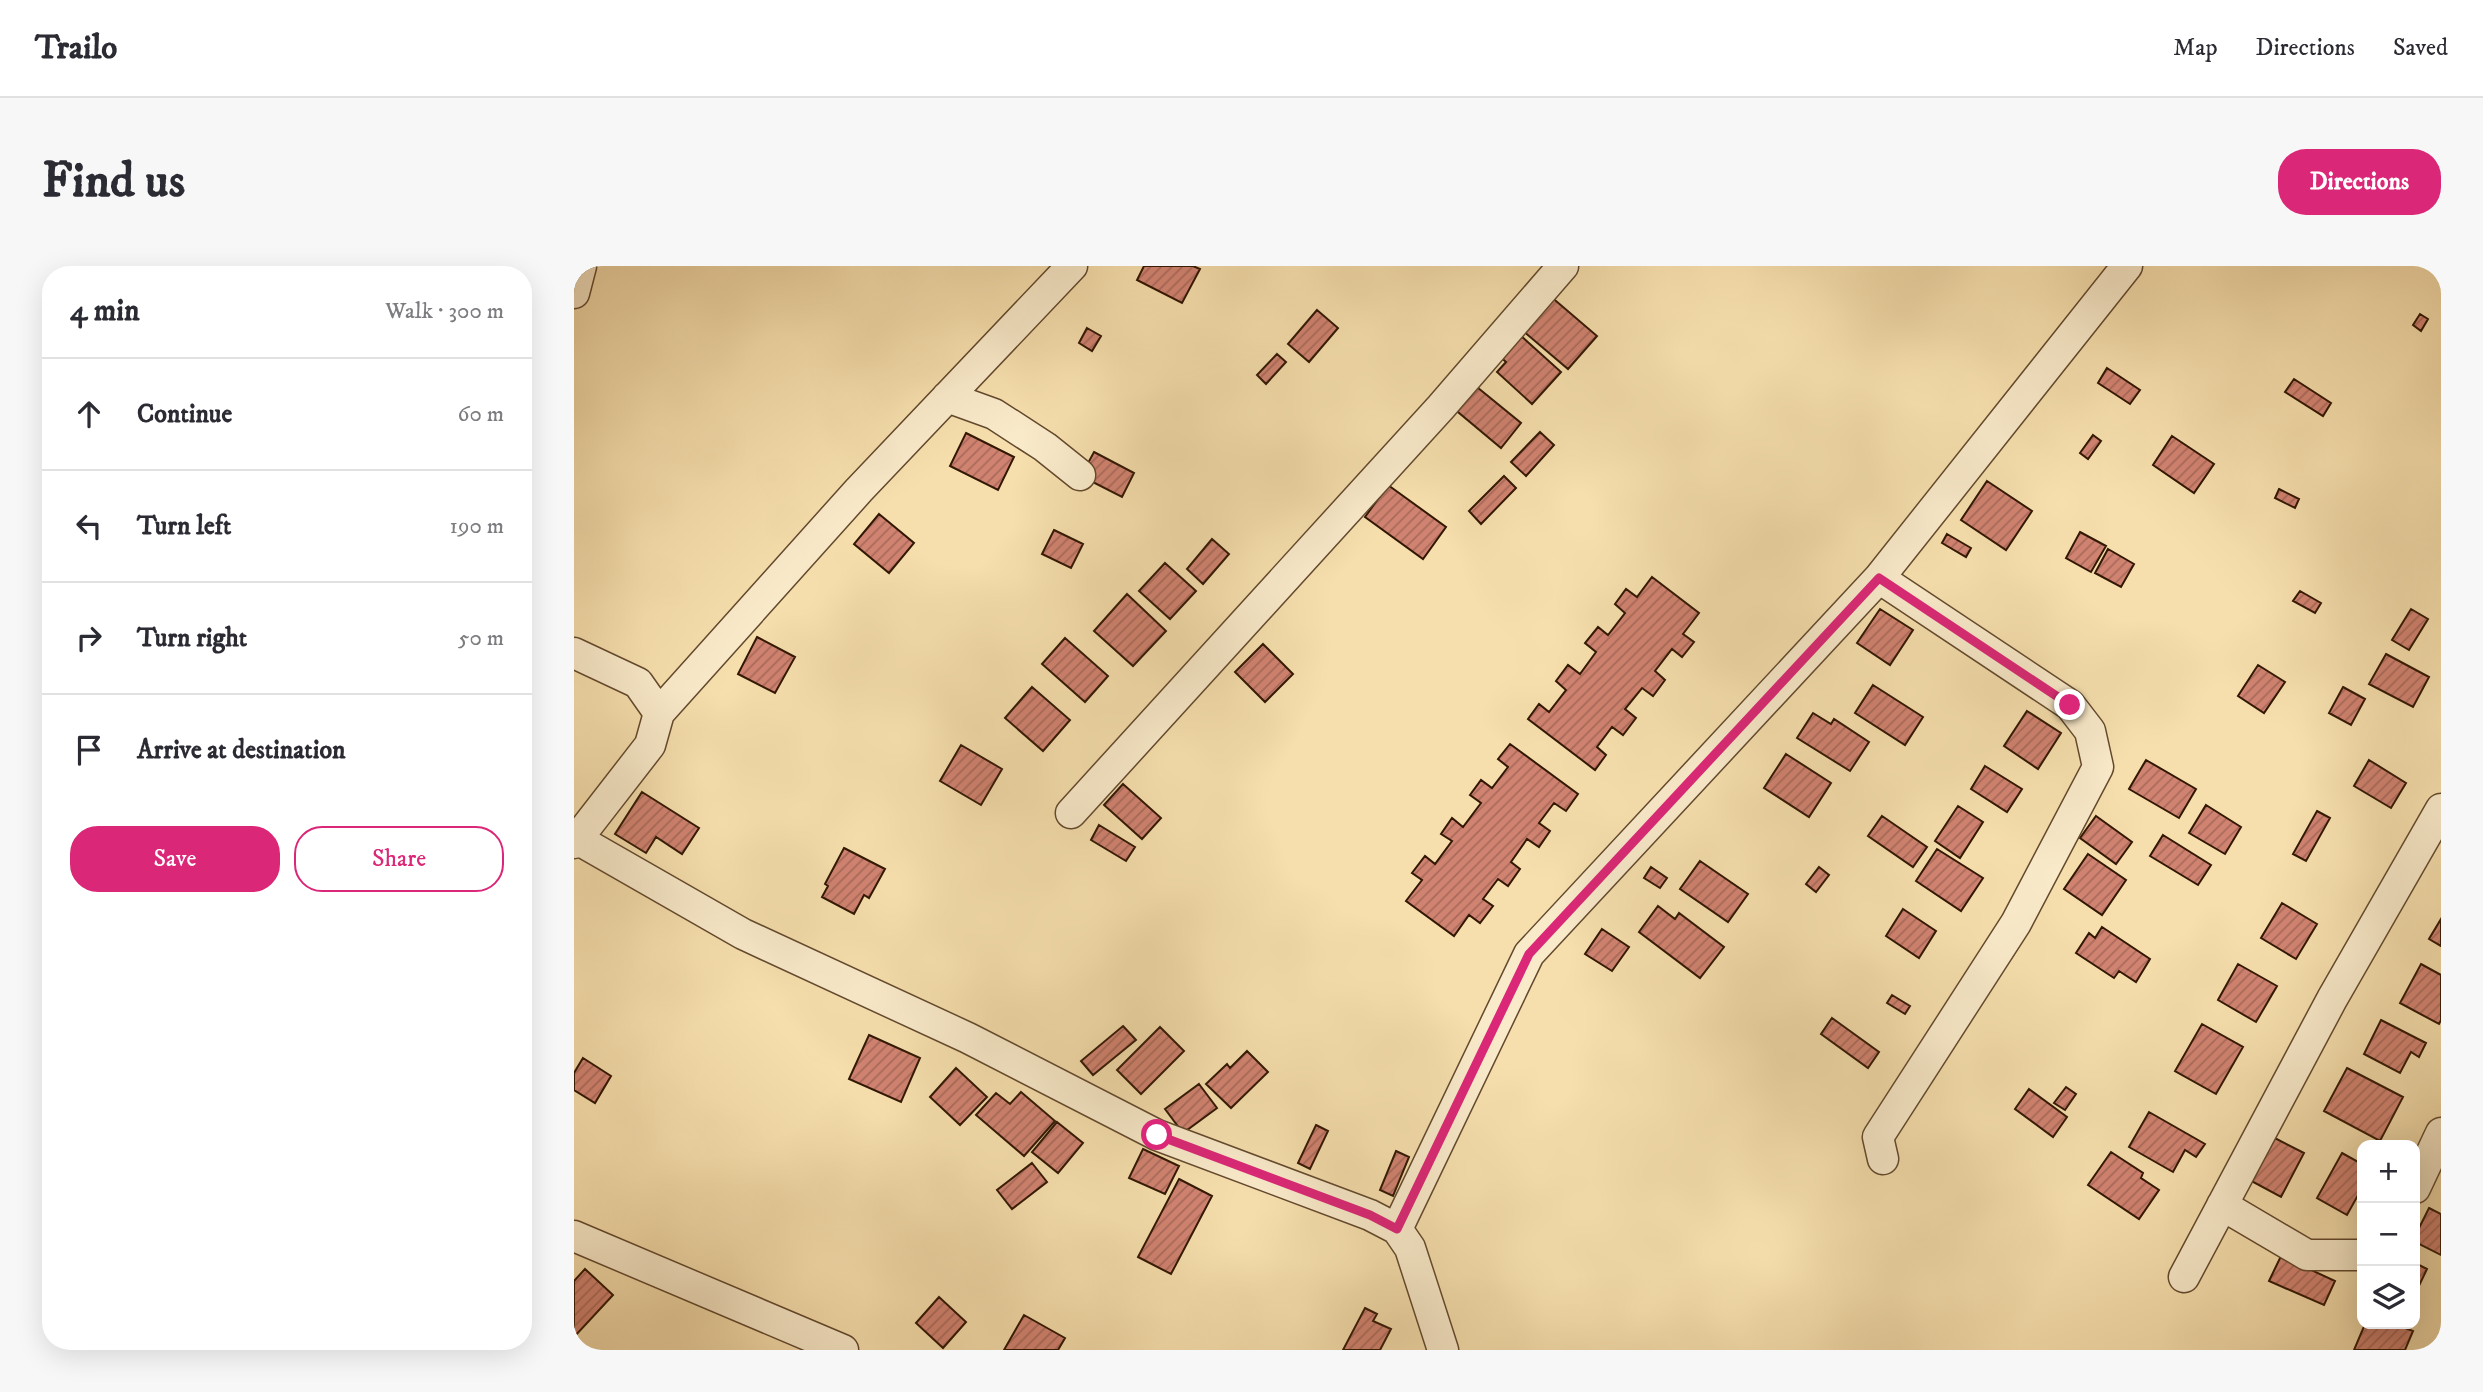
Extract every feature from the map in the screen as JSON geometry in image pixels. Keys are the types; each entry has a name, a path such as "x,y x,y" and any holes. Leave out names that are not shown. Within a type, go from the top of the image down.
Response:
{"street":[{"path":"574,293 581,266"},
{"path":"1072,266 859,490 659,713 650,745 575,841 743,934 968,1038 1157,1135 1370,1215 1397,1229 1410,1248 1443,1350"},
{"path":"1071,813 1441,407 1563,266"},
{"path":"1397,1229 1529,954 1879,578 2127,266"},
{"path":"947,397 993,414 1045,447 1080,475"},
{"path":"1879,578 2070,705 2090,731 2098,766 2016,923 1878,1137 1883,1159"},
{"path":"574,653 638,683 659,713"},
{"path":"2184,1277 2332,999 2441,809"},
{"path":"2420,1177 2441,1133"},
{"path":"2222,1205 2307,1255 2357,1255"},
{"path":"574,1236 843,1350"}],"building":[{"path":"1144,266 1193,266 1200,269 1182,303 1137,280"},
{"path":"1549,295 1597,336 1568,369 1516,325"},
{"path":"1317,310 1338,328 1309,362 1288,344"},
{"path":"2420,314 2428,319 2421,331 2413,325"},
{"path":"1087,328 1101,336 1092,351 1079,343"},
{"path":"1520,335 1561,372 1532,404 1497,372 1506,362 1495,352"},
{"path":"1277,354 1286,362 1266,384 1257,375"},
{"path":"2107,368 2140,390 2130,404 2098,383"},
{"path":"2294,379 2331,403 2323,416 2285,392"},
{"path":"1472,383 1521,423 1501,448 1452,407"},
{"path":"1540,432 1554,445 1526,476 1511,462"},
{"path":"966,433 1014,457 998,490 950,466"},
{"path":"2093,435 2101,441 2088,459 2080,453"},
{"path":"2172,436 2214,464 2194,493 2153,465"},
{"path":"1094,452 1134,473 1122,497 1081,476"},
{"path":"1504,476 1516,488 1481,524 1469,511"},
{"path":"1987,481 2032,511 2006,550 1961,520"},
{"path":"1388,485 1446,527 1423,559 1365,517"},
{"path":"2279,489 2299,499 2295,508 2275,498"},
{"path":"879,514 914,543 889,573 854,544"},
{"path":"1054,530 1083,544 1071,568 1042,554"},
{"path":"2080,532 2106,546 2091,572 2066,558"},
{"path":"1947,534 1971,548 1966,557 1942,543"},
{"path":"1212,539 1229,554 1203,584 1187,569"},
{"path":"2108,549 2134,564 2121,587 2095,573"},
{"path":"1165,563 1196,591 1170,619 1139,591"},
{"path":"1652,577 1699,613 1683,634 1694,642 1682,657 1672,649 1655,671 1665,680 1653,696 1642,688 1625,709 1636,718 1623,735 1612,727 1597,747 1606,755 1595,770 1528,719 1539,704 1549,712 1566,690 1556,681 1568,665 1580,674 1596,652 1585,643 1598,627 1608,635 1625,613 1615,604 1626,589 1637,597"},
{"path":"2300,591 2321,603 2315,613 2293,601"},
{"path":"1127,594 1166,631 1133,666 1094,631"},
{"path":"1880,609 1913,630 1890,665 1857,643"},
{"path":"2411,609 2428,619 2409,650 2392,640"},
{"path":"757,637 795,657 775,693 738,674"},
{"path":"1065,638 1108,676 1085,702 1042,664"},
{"path":"1263,644 1293,674 1265,702 1235,672"},
{"path":"2386,654 2429,677 2413,707 2369,684"},
{"path":"2258,665 2285,682 2264,713 2238,696"},
{"path":"1873,685 1923,717 1905,745 1855,713"},
{"path":"1032,687 1070,720 1043,751 1005,718"},
{"path":"2343,687 2365,699 2351,725 2329,713"},
{"path":"2027,711 2061,733 2038,769 2004,746"},
{"path":"1813,713 1831,724 1834,719 1869,742 1850,771 1797,738"},
{"path":"1510,744 1578,794 1566,811 1554,803 1539,823 1550,831 1539,847 1527,839 1511,862 1520,869 1508,886 1498,879 1483,899 1493,906 1480,923 1469,915 1454,936 1406,901 1422,880 1412,873 1425,856 1435,864 1452,841 1441,834 1452,818 1463,827 1481,803 1470,795 1481,780 1492,788 1508,767 1498,759"},
{"path":"961,745 1002,769 981,805 940,781"},
{"path":"1786,754 1831,783 1809,817 1764,788"},
{"path":"2146,760 2196,789 2179,818 2129,789"},
{"path":"2369,760 2406,783 2391,808 2354,786"},
{"path":"1985,766 2022,789 2007,812 1971,789"},
{"path":"1123,784 1161,818 1142,839 1104,805"},
{"path":"642,792 699,828 682,854 656,837 646,853 615,834"},
{"path":"2206,805 2241,827 2225,854 2189,833"},
{"path":"1958,806 1983,822 1960,858 1935,841"},
{"path":"2317,811 2330,818 2306,861 2293,854"},
{"path":"1882,816 1927,847 1913,867 1868,836"},
{"path":"2096,816 2132,842 2116,864 2080,838"},
{"path":"1099,825 1135,847 1126,861 1091,840"},
{"path":"2163,835 2211,865 2198,885 2150,856"},
{"path":"844,848 885,869 869,898 864,895 854,914 822,897 828,886 825,884"},
{"path":"1937,849 1983,878 1961,911 1916,881"},
{"path":"2088,854 2126,880 2102,915 2064,889"},
{"path":"1700,861 1748,894 1728,922 1680,889"},
{"path":"1651,867 1667,878 1660,888 1644,878"},
{"path":"1819,867 1829,875 1816,892 1806,884"},
{"path":"2282,903 2317,924 2296,959 2261,938"},
{"path":"1658,906 1675,919 1679,913 1724,947 1700,978 1639,932"},
{"path":"1903,909 1936,931 1919,958 1886,936"},
{"path":"2441,919 2441,946 2429,939"},
{"path":"2102,927 2150,959 2136,982 2119,971 2114,978 2076,953 2089,933 2095,938"},
{"path":"1602,929 1629,947 1612,971 1585,954"},
{"path":"2238,964 2277,986 2256,1022 2218,1000"},
{"path":"2421,964 2441,975 2439,1024 2400,1003"},
{"path":"1892,995 1910,1006 1905,1014 1887,1003"},
{"path":"1832,1018 1879,1052 1868,1068 1821,1034"},
{"path":"2381,1020 2426,1043 2419,1057 2411,1052 2400,1073 2364,1054"},
{"path":"2202,1024 2243,1047 2216,1094 2175,1071"},
{"path":"1123,1026 1136,1040 1093,1075 1081,1061"},
{"path":"1160,1027 1184,1051 1141,1094 1117,1070"},
{"path":"869,1035 920,1058 901,1102 849,1079"},
{"path":"1247,1051 1268,1072 1231,1108 1206,1084 1227,1064 1230,1068"},
{"path":"583,1058 611,1076 595,1103 574,1090 574,1073"},
{"path":"956,1068 987,1097 960,1125 930,1097"},
{"path":"2347,1068 2403,1097 2381,1140 2324,1111"},
{"path":"1199,1084 1217,1108 1183,1133 1165,1109"},
{"path":"2066,1087 2076,1094 2065,1110 2054,1103"},
{"path":"2029,1089 2067,1117 2053,1137 2015,1109"},
{"path":"1021,1092 1055,1121 1024,1156 976,1115 996,1093 1010,1104"},
{"path":"2149,1112 2205,1144 2196,1157 2185,1150 2173,1172 2129,1147"},
{"path":"1057,1122 1083,1143 1058,1173 1032,1152"},
{"path":"1316,1125 1328,1131 1310,1169 1298,1163"},
{"path":"2267,1134 2304,1153 2281,1197 2244,1177"},
{"path":"1143,1149 1179,1166 1165,1194 1129,1178"},
{"path":"1396,1151 1409,1157 1393,1196 1380,1190"},
{"path":"2111,1152 2143,1173 2141,1178 2159,1190 2139,1219 2088,1185"},
{"path":"2342,1153 2357,1161 2357,1197 2347,1215 2317,1198"},
{"path":"1032,1163 1047,1182 1012,1209 997,1190"},
{"path":"1179,1179 1212,1196 1171,1274 1138,1257"},
{"path":"2429,1208 2441,1214 2441,1255 2420,1244 2420,1226"},
{"path":"2281,1256 2335,1281 2324,1305 2269,1281"},
{"path":"2420,1266 2427,1269 2420,1284"},
{"path":"585,1269 613,1295 574,1337 574,1281"},
{"path":"939,1297 966,1322 943,1348 916,1323"},
{"path":"1365,1308 1377,1314 1373,1321 1391,1329 1380,1350 1343,1350"},
{"path":"1024,1315 1065,1338 1058,1350 1004,1350"},
{"path":"2363,1329 2413,1331 2405,1350 2354,1350"}],"route":[{"path":"1157,1135 1370,1215 1397,1229 1529,954 1879,578 2070,705"}]}
